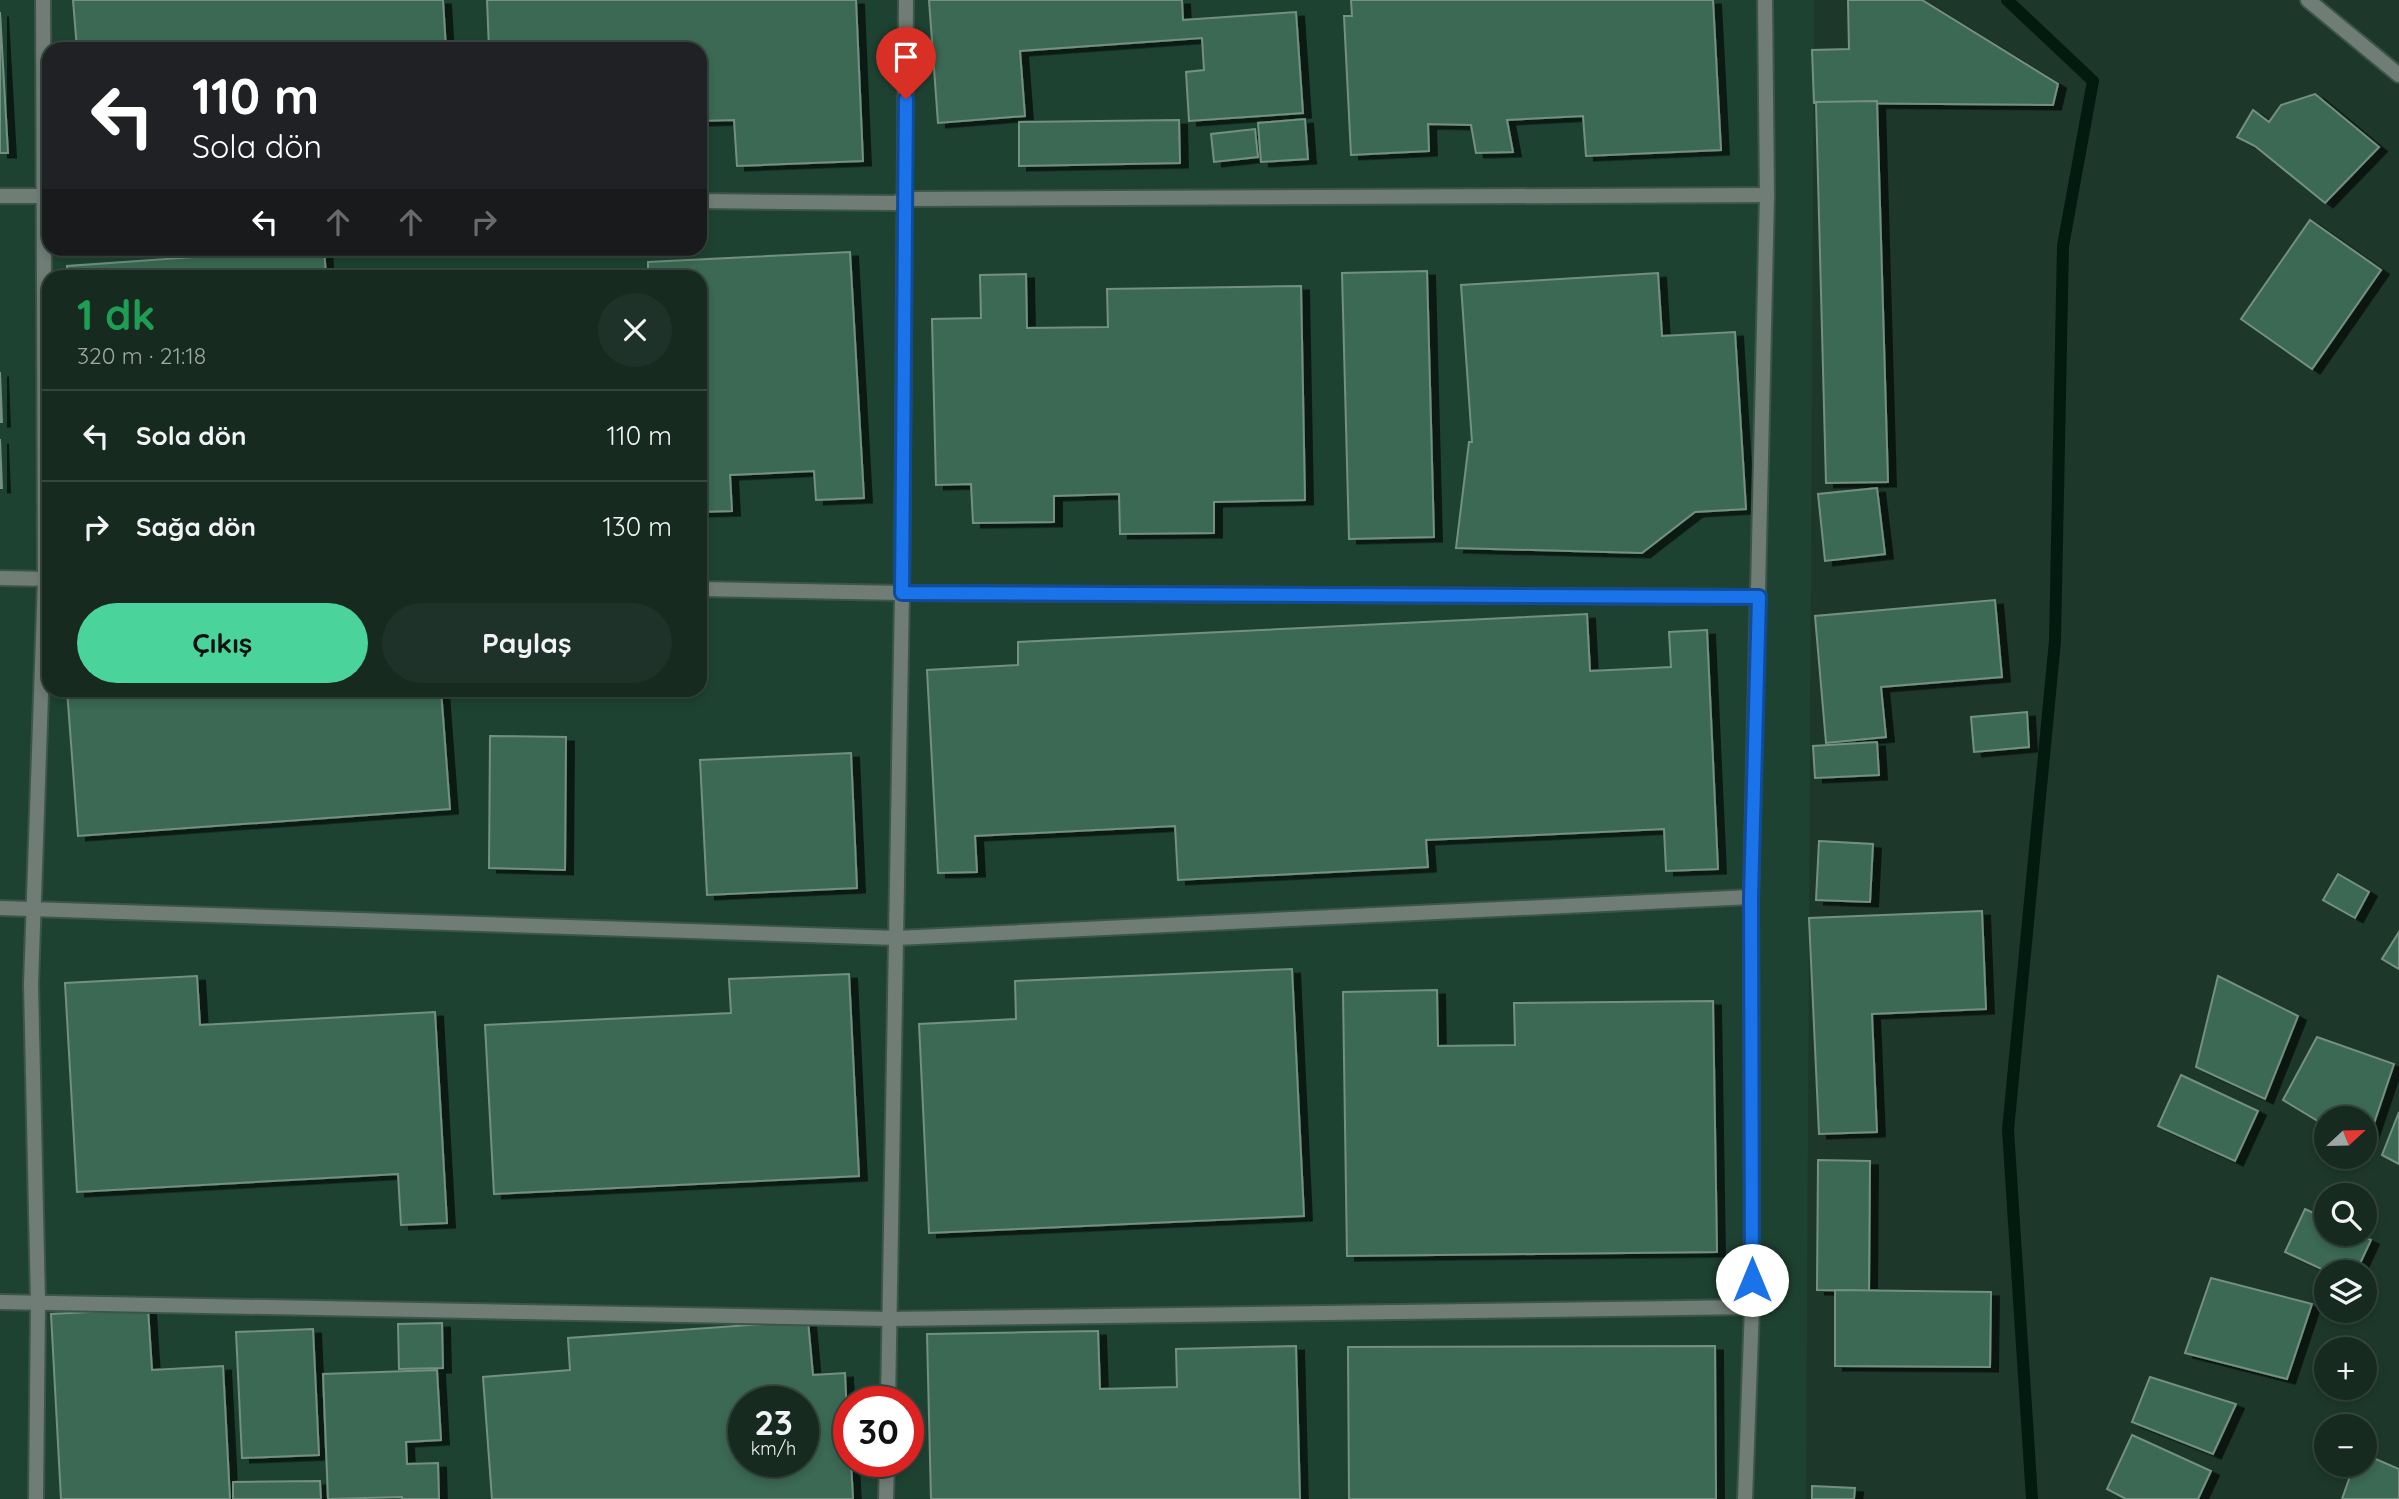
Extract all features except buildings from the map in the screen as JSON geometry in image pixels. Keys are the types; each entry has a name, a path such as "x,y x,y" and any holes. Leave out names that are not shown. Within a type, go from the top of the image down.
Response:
{"street":[{"path":"43,0 44,42"},
{"path":"888,1386 902,593 906,0"},
{"path":"1745,1499 1752,1307 1751,897 1767,195 1765,0"},
{"path":"2308,0 2399,75"},
{"path":"707,201 895,203 905,199 1767,195"},
{"path":"0,196 42,196"},
{"path":"0,578 42,579"},
{"path":"707,589 902,593 1759,597"},
{"path":"36,1499 38,1303 31,984 42,696"},
{"path":"0,908 897,938 1751,897"},
{"path":"0,1302 889,1320 1752,1307"},
{"path":"886,1499 887,1477"}],"shaded area":[{"path":"0,0 1814,0 1806,1499 0,1499"}],"waterway":[{"path":"2007,0 2093,81 2063,246 2055,641 2008,1130 2032,1499"}],"route":[{"path":"906,99 902,593 1759,597 1751,897 1752,1280"}]}
